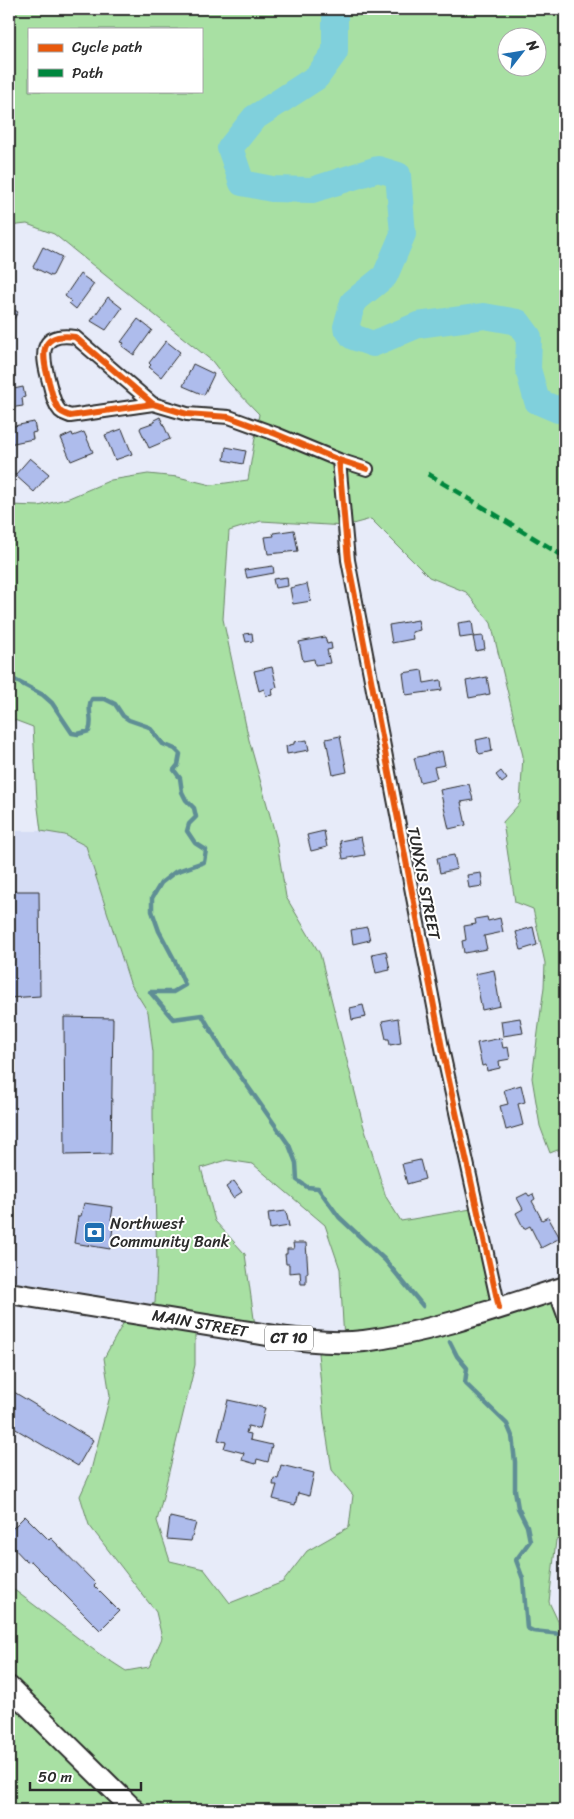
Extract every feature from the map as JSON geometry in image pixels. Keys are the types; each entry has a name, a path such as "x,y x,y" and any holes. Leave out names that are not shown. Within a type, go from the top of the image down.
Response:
{"highway":[{"name":"MAIN STREET","path":"9,1293 317,1342 363,1341 413,1332 448,1324 560,1289"},
{"path":"9,1687 134,1810"}],"street":[{"path":"153,404 70,416 61,412 54,403 43,358 45,347 53,339 62,336 75,337 153,404 187,414 229,417 367,469"},
{"name":"TUNXIS STREET","path":"339,460 348,560 443,1053 499,1308"},
{"path":"560,1289 565,1318"}],"shaded area":[{"path":"9,831 41,831 65,835 86,846 130,983 148,1012 153,1052 157,1263 155,1304 9,1281"}],"green space":[{"path":"9,9 565,9 565,1147 550,1153 540,1126 532,1078 544,987 545,963 533,909 515,902 503,822 520,803 523,756 491,623 466,592 429,577 371,519 345,526 261,521 229,531 223,619 249,740 276,837 286,897 320,954 363,1124 386,1197 401,1221 477,1208 499,1308 565,1287 565,1537 556,1540 549,1602 565,1636 565,1810 9,1810 9,1586 98,1653 126,1671 149,1667 162,1638 156,1612 89,1525 80,1496 90,1474 110,1396 104,1358 130,1311 155,1303 157,1263 153,1052 148,1012 130,983 86,846 65,835 41,831 37,800 33,727 9,718 9,503 10,505 39,506 69,498 111,480 148,474 178,477 211,485 248,480 259,414 229,383 212,361 54,234 27,224 9,226","holes":["227,1160 253,1164 325,1225 340,1269 344,1341 317,1342 324,1419 332,1470 353,1495 349,1527 307,1551 283,1582 230,1603 204,1569 170,1561 157,1521 195,1365 195,1323 256,1333 245,1254 215,1221 201,1168"]}],"building":[{"path":"43,247 62,257 51,276 33,267"},
{"path":"80,274 94,284 76,309 65,296"},
{"path":"108,297 122,308 106,330 91,321"},
{"path":"9,307 18,312 9,327"},
{"path":"138,319 152,330 134,355 122,346 124,343 121,342"},
{"path":"166,341 180,352 161,377 149,367 151,365 149,363"},
{"path":"9,348 13,359 10,360 12,369 9,370"},
{"path":"193,364 214,374 204,395 183,386"},
{"path":"23,387 25,397 22,398 23,406 9,408 9,390"},
{"path":"160,417 170,439 149,448 140,429 155,422 154,420"},
{"path":"34,422 36,432 32,433 33,439 9,444 9,427"},
{"path":"122,429 132,454 115,460 105,435"},
{"path":"84,432 93,452 71,461 61,438 72,433 73,436"},
{"path":"226,447 246,451 243,464 224,460"},
{"path":"30,458 49,474 34,492 15,475"},
{"path":"294,530 298,551 268,554 265,537 274,536 273,533"},
{"path":"273,566 274,573 247,578 245,570"},
{"path":"287,577 288,586 275,588 273,579"},
{"path":"307,584 311,601 293,604 290,588"},
{"path":"418,620 420,630 412,632 413,639 392,643 389,625"},
{"path":"472,621 474,636 460,638 458,623"},
{"path":"252,633 253,641 246,642 244,634"},
{"path":"483,636 485,649 476,651 473,637"},
{"path":"325,637 327,644 331,643 332,649 327,650 330,663 315,665 314,659 303,661 299,642"},
{"path":"272,667 277,687 272,689 273,695 266,696 264,689 259,691 254,671"},
{"path":"422,670 424,683 441,680 442,690 406,695 403,673"},
{"path":"487,677 490,694 469,698 466,681"},
{"path":"340,736 347,772 333,775 326,739"},
{"path":"490,737 492,751 480,754 476,740"},
{"path":"307,740 309,750 287,754 286,746 294,744 294,742"},
{"path":"442,751 445,765 434,767 437,778 420,782 414,758"},
{"path":"501,771 507,779 502,783 496,775"},
{"path":"469,784 473,800 461,802 466,825 449,829 440,790"},
{"path":"324,831 327,847 311,851 307,835"},
{"path":"361,837 365,855 343,859 340,841"},
{"path":"454,855 457,869 440,873 437,858"},
{"path":"481,873 483,886 469,888 467,875"},
{"path":"9,891 39,891 40,996 9,998"},
{"path":"487,917 488,921 500,918 503,932 484,936 487,949 464,953 462,941 466,940 464,926 476,924 475,919"},
{"path":"367,927 370,940 353,944 351,930"},
{"path":"533,927 537,945 521,950 516,932"},
{"path":"386,951 390,970 376,973 372,954"},
{"path":"494,970 500,1006 482,1010 475,974"},
{"path":"363,1005 366,1017 352,1020 350,1008"},
{"path":"64,1017 113,1018 111,1154 65,1155"},
{"path":"398,1018 401,1043 390,1045 389,1039 386,1039 382,1021"},
{"path":"520,1018 523,1033 503,1036 501,1021"},
{"path":"501,1038 503,1048 508,1047 510,1059 499,1061 500,1068 487,1071 486,1065 482,1066 477,1043"},
{"path":"521,1085 525,1102 518,1104 523,1125 506,1130 500,1106 508,1104 504,1090"},
{"path":"420,1160 425,1179 407,1184 402,1164"},
{"path":"234,1181 242,1192 233,1198 226,1187"},
{"path":"527,1193 529,1196 533,1194 535,1199 532,1201 542,1220 548,1217 560,1238 541,1248 530,1226 524,1229 516,1213 523,1209 517,1198"},
{"name":"Northwest Community Bank","path":"84,1203 113,1207 111,1220 114,1220 110,1249 74,1243 78,1216 81,1216"},
{"path":"286,1211 289,1226 270,1229 268,1213"},
{"path":"293,1243 306,1243 308,1273 306,1273 306,1284 301,1284 300,1272 289,1273 289,1264 286,1264 285,1254 287,1254 287,1249 294,1249"},
{"path":"9,1389 93,1440 78,1466 9,1425"},
{"path":"228,1400 265,1408 260,1429 248,1426 246,1433 251,1434 250,1440 272,1445 268,1462 257,1459 256,1464 242,1460 244,1453 224,1448 226,1442 218,1440"},
{"path":"281,1465 314,1473 309,1496 298,1493 295,1505 273,1499 277,1485 273,1485 274,1478 278,1479"},
{"path":"25,1516 49,1540 51,1538 96,1584 94,1586 119,1611 100,1630 31,1561 27,1562 9,1543 9,1532"},
{"path":"170,1517 196,1523 191,1541 167,1539"}],"waterway":[{"path":"335,9 335,52 317,77 254,118 230,148 242,183 272,189 312,190 378,169 398,175 403,234 385,276 353,302 346,327 353,337 373,344 418,325 484,316 518,322 529,337 528,369 537,401 558,410 565,406"},
{"path":"9,677 43,695 52,703 72,733 78,734 89,731 91,723 90,703 92,699 105,699 115,704 123,716 129,720 149,727 163,744 175,749 180,754 178,765 174,770 180,778 182,792 186,800 194,808 196,817 189,824 187,831 195,843 206,850 204,862 175,872 161,883 152,898 152,911 159,931 185,985 173,992 150,992 173,1019 202,1015 225,1054 289,1145 296,1163 297,1180 307,1187 318,1188 339,1217 385,1260 423,1306"},
{"path":"450,1342 457,1356 467,1368 465,1383 507,1424 512,1436 518,1508 527,1526 530,1541 516,1560 523,1579 527,1628 533,1631 561,1634 565,1640"}],"marked path":[{"path":"428,474 565,557"}],"cycle path":[{"path":"153,404 75,337 63,336 48,342 44,355 53,397 60,411 70,416 153,404 187,414 229,417 367,469"},
{"path":"339,460 348,560 443,1053 499,1308"}],"place":[{"name":"Northwest Community Bank","path":"94,1232"}]}
